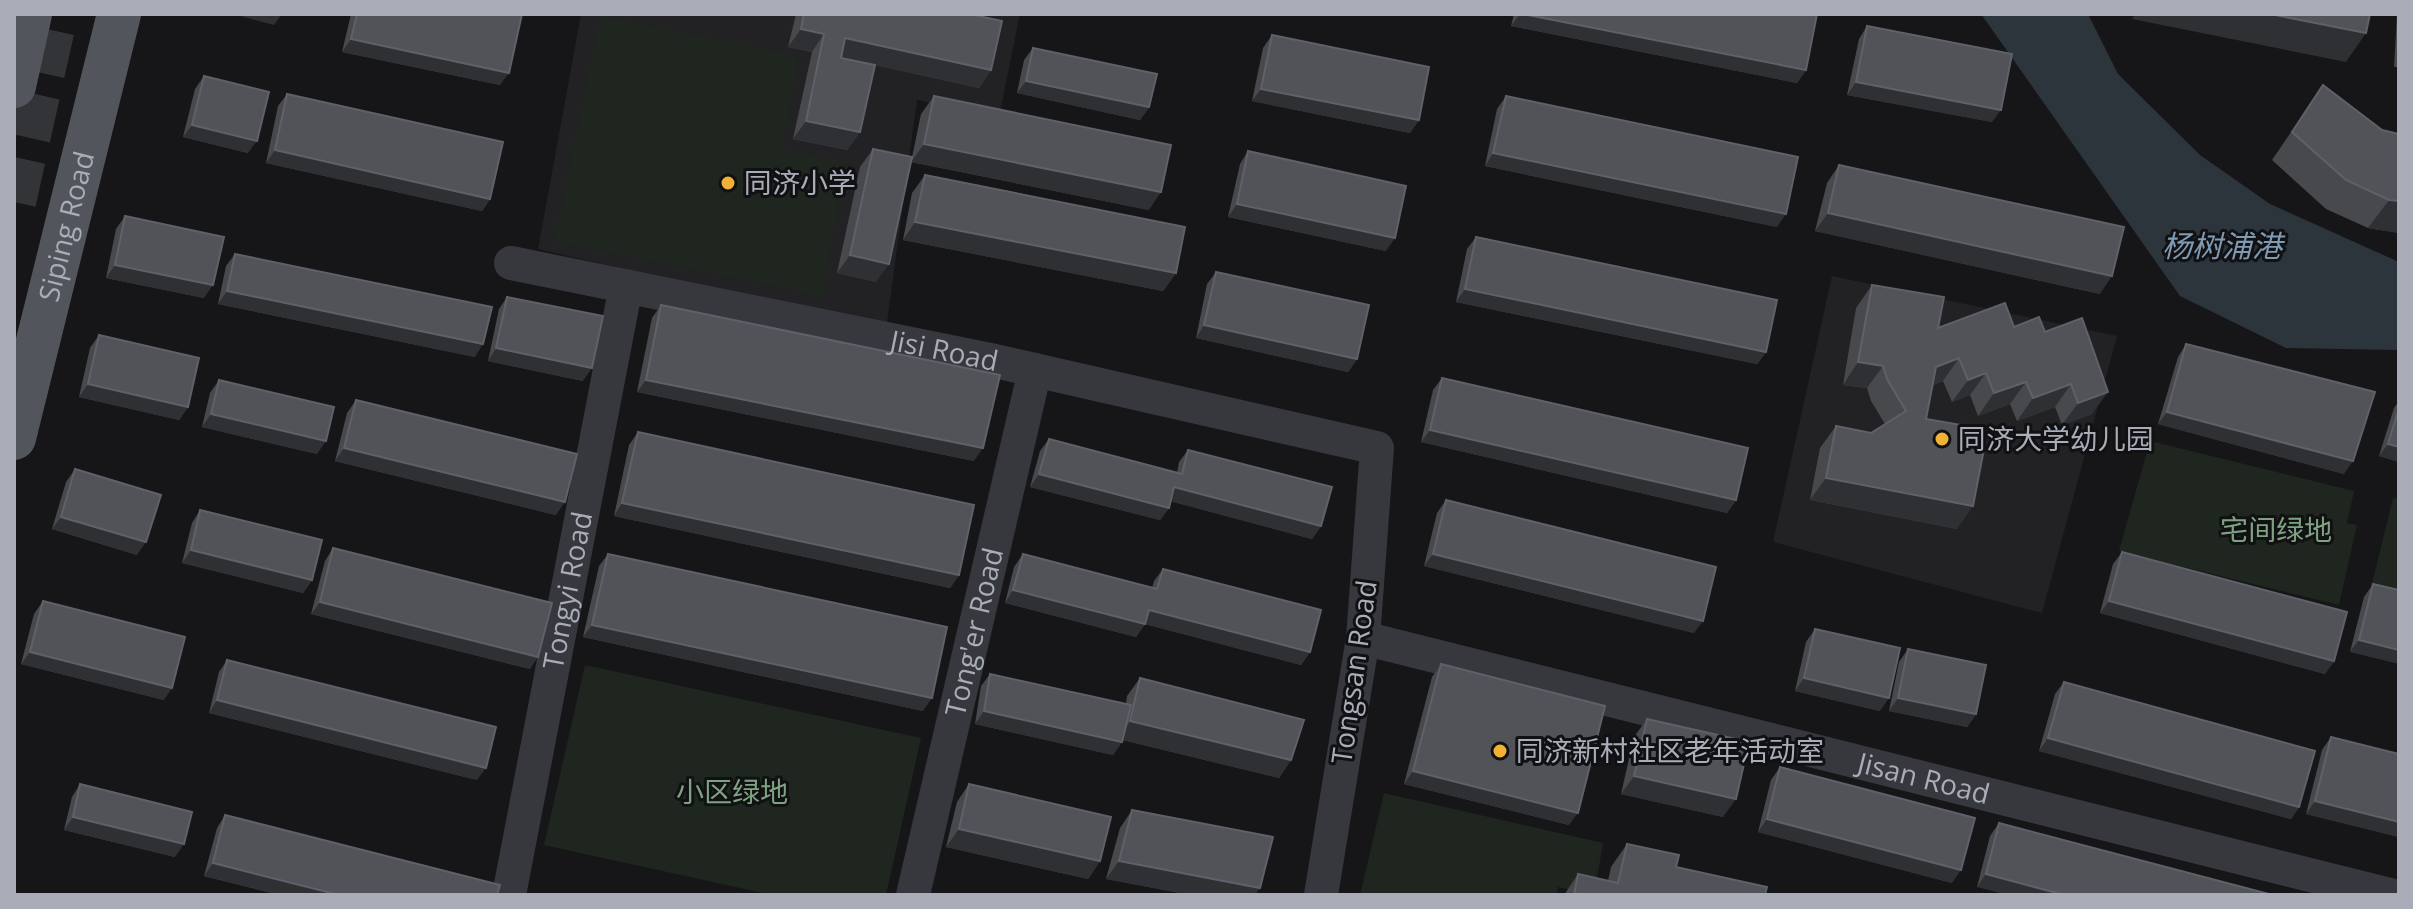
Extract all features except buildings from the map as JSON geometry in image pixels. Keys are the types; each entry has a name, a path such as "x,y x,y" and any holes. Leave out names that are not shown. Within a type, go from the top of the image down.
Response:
{"main road":[{"path":"14,86 30,14"},
{"name":"Siping Road","path":"14,438 119,14"}],"street":[{"name":"Jisi Road","path":"511,263 1035,370 1377,448"},
{"name":"Tongyi Road","path":"509,895 626,286"},
{"name":"Tong'er Road","path":"913,895 1035,370"},
{"name":"Tongsan Road","path":"1321,895 1363,638 1377,448"},
{"name":"Jisan Road","path":"1363,638 2390,895"}],"shaded area":[{"name":"同济小学","path":"581,14 1020,14 999,117 917,100 886,330 538,249"},
{"name":"同济大学幼儿园","path":"1832,276 2117,336 2042,613 1773,542"}],"green space":[{"path":"600,16 799,56 782,149 846,162 822,296 554,241"},
{"name":"宅间绿地","path":"2150,441 2354,491 2347,523 2357,525 2339,605 2119,551"},
{"name":"宅间绿地","path":"2393,498 2399,499 2399,595 2371,588"},
{"name":"小区绿地","path":"585,665 921,738 886,895 772,895 544,845"},
{"path":"1384,793 1603,843 1594,895 1558,887 1556,895 1360,895"}],"water":[{"name":"杨树浦港","path":"1981,14 2088,14 2118,74 2200,155 2270,204 2399,262 2399,350 2286,348 2180,296"}],"tunnel":[{"path":"14,202 56,14"}],"place":[{"name":"同济小学","path":"728,183"},
{"name":"同济大学幼儿园","path":"1942,439"},
{"name":"同济新村社区老年活动室","path":"1500,751"}]}
